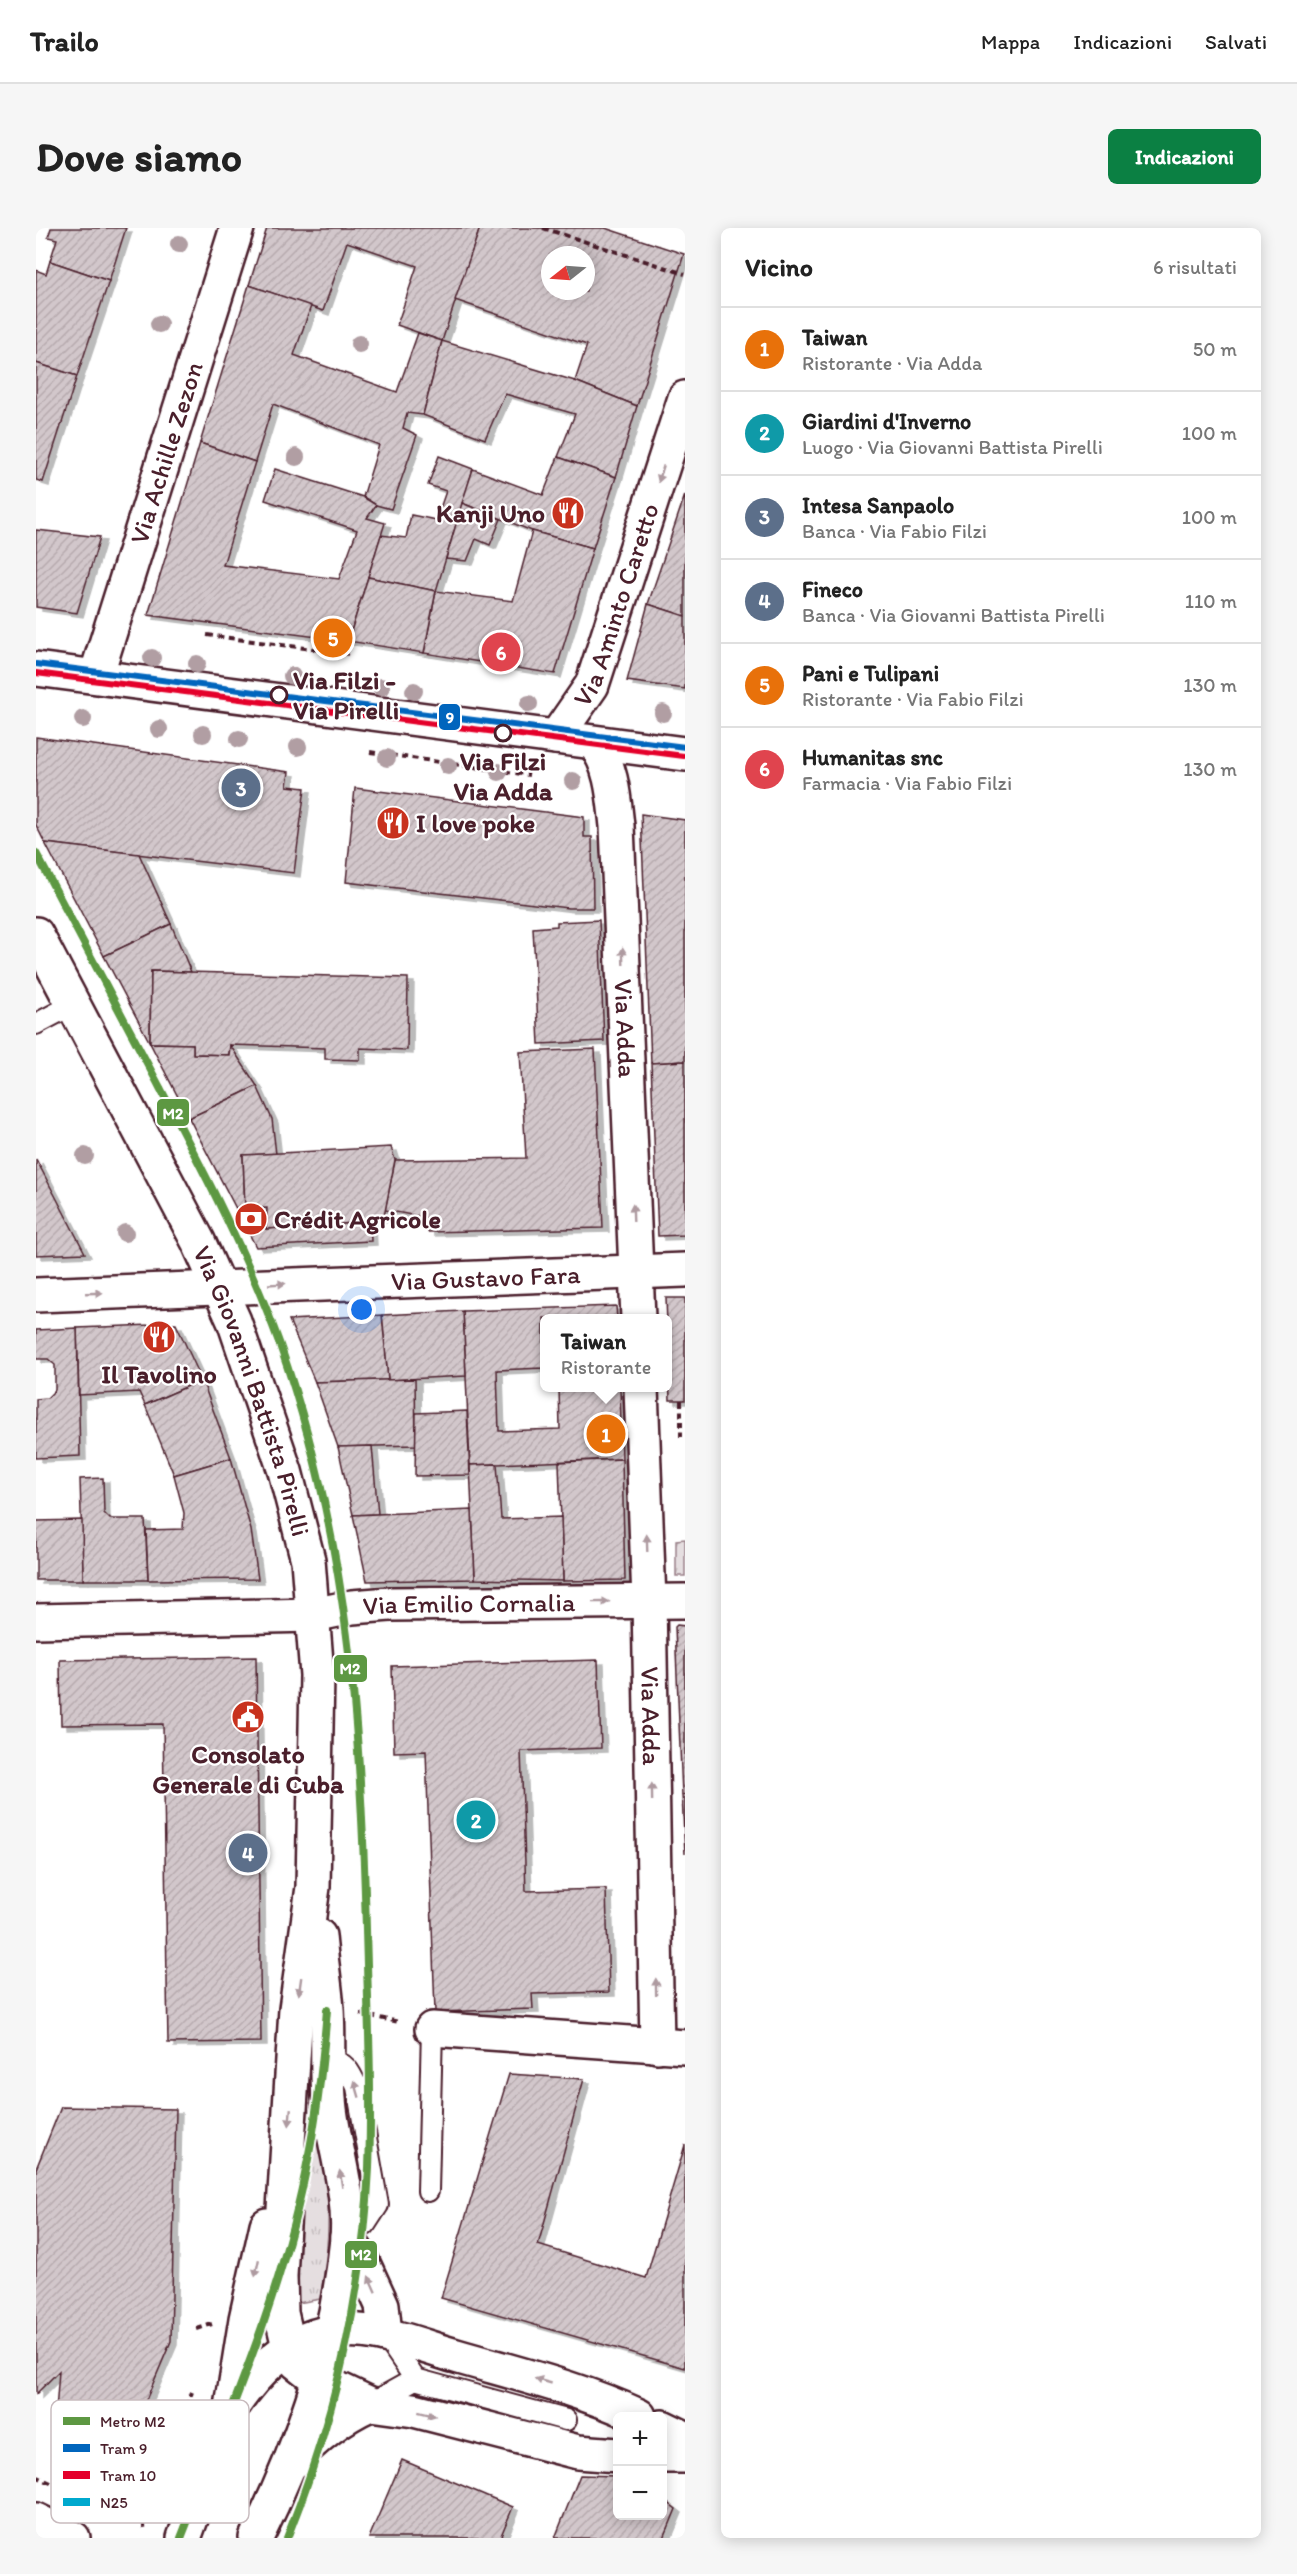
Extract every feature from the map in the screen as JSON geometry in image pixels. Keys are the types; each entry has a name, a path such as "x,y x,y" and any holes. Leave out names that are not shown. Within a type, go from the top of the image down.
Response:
{"street":[{"name":"Via Achille Zezon","path":"96,676 237,228"},
{"name":"Via Aminto Caretto","path":"556,737 592,685 685,398"},
{"path":"36,669 685,754"},
{"name":"Via Adda","path":"594,743 601,751 609,776 617,826 638,1314"},
{"name":"Via Giovanni Battista Pirelli","path":"36,934 198,1241 234,1321 285,1471 308,1560 317,1675 314,1887 327,2010 330,2110 346,2210 347,2237 331,2332 319,2380 285,2472 256,2538"},
{"name":"Via Gustavo Fara","path":"36,1295 685,1270"},
{"name":"Via Adda","path":"640,1392 671,2047"},
{"name":"Via Emilio Cornalia","path":"36,1622 313,1615 352,1607 390,1604 685,1601"},
{"name":"Via Giovanni Battista Pirelli","path":"314,1887 296,2009 280,2276 281,2313 290,2347 296,2362 319,2380"},
{"path":"432,2029 671,2047"},
{"path":"294,2062 327,2060"},
{"name":"Via Giovanni Battista Pirelli","path":"233,2400 246,2319 268,2219 285,2172"},
{"path":"347,2237 360,2257 382,2305 385,2336"},
{"path":"331,2332 354,2330 385,2336 552,2383 629,2412"},
{"name":"Via Giovanni Battista Pirelli","path":"238,2400 270,2360 290,2347 331,2332"},
{"path":"319,2380 370,2404 414,2410 578,2452 613,2455"},
{"path":"578,2452 598,2438 604,2427 599,2400"},
{"path":"285,2472 310,2443 329,2427 370,2404"},
{"path":"667,2429 685,2438"},
{"path":"667,2456 685,2456"},
{"path":"36,2520 73,2538"},
{"name":"Via Giovanni Battista Pirelli","path":"184,2538 189,2523"}],"lane":[{"path":"36,1024 72,1005"},
{"path":"429,2191 432,2029"},
{"path":"385,2336 415,2379 566,2420"},
{"path":"370,2404 415,2379"}],"path":[{"path":"543,228 685,274"},
{"path":"207,635 350,654"},
{"path":"370,752 529,775"},
{"path":"681,1400 681,1437"},
{"path":"351,2012 432,2029"},
{"path":"189,2400 192,2392"},
{"path":"36,2476 51,2483"},
{"path":"143,2523 145,2531"}],"green space":[{"path":"685,1539 685,1576 676,1576 676,1540"},
{"path":"306,2103 311,2103 328,2198 327,2245 320,2299 292,2304 292,2275 311,2149 302,2130"}],"building":[{"path":"51,228 126,228 109,281 50,261 57,239 48,237"},
{"path":"267,228 480,228 442,341 397,325 417,266 347,242 323,311 249,285"},
{"path":"480,228 605,228 684,254 637,406 575,381 587,345 455,300"},
{"path":"50,261 109,281 77,376 36,363 36,270 46,274"},
{"path":"249,285 311,306 294,355 397,392 418,333 442,341 423,415 407,413 403,428 417,435 391,509 376,505 363,497 379,445 273,404 255,462 200,443"},
{"path":"442,341 575,381 637,406 616,477 558,457 575,414 505,394 485,439 423,415"},
{"path":"36,363 77,376 43,482 36,480"},
{"path":"200,443 255,462 223,565 339,579 357,530 265,500 275,469 363,497 376,505 367,518 385,523 348,641 148,615"},
{"path":"439,456 473,469 436,591 368,577 381,535 406,538 411,515 436,520 446,491 428,485"},
{"path":"558,457 616,477 593,548 532,531 462,503 473,469 543,495"},
{"path":"685,495 685,616 648,604"},
{"path":"462,503 501,519 490,545 476,539 467,561 446,559"},
{"path":"36,530 100,537 77,613 36,607"},
{"path":"532,531 593,548 555,674 424,653 436,591 513,601"},
{"path":"368,577 436,591 424,653 348,641"},
{"path":"648,604 685,616 685,689 627,681"},
{"path":"36,737 289,772 287,786 305,788 294,873 45,843 36,825"},
{"path":"355,788 584,817 584,837 592,837 593,908 568,908 346,882"},
{"path":"641,814 685,820 685,1061 651,1063"},
{"path":"45,843 139,854 171,924 104,956"},
{"path":"599,920 604,1041 539,1044 533,928 557,926 557,922"},
{"path":"171,924 191,972 151,971 150,1043 104,956"},
{"path":"151,971 408,978 407,1050 360,1048 360,1060 325,1059 325,1048 230,1045 229,1055 193,1054 193,1044 150,1043"},
{"path":"150,1043 193,1044 193,1054 229,1055 230,1045 257,1086 189,1118"},
{"path":"595,1049 603,1228 428,1232 427,1218 385,1210 395,1160 526,1158 520,1052"},
{"path":"685,1061 685,1235 658,1236 651,1063"},
{"path":"257,1086 272,1119 276,1154 243,1155 245,1209 267,1208 266,1229 370,1222 371,1241 256,1247 189,1118"},
{"path":"391,1147 395,1160 384,1217 370,1222 266,1229 267,1208 245,1209 243,1155"},
{"path":"36,1159 85,1253 36,1255"},
{"path":"666,1298 685,1298 685,1400 670,1400 670,1392 672,1392 672,1314 667,1314"},
{"path":"616,1306 617,1314 540,1314 540,1368 497,1370 499,1431 560,1429 559,1392 620,1392 622,1459 470,1465 463,1311"},
{"path":"463,1311 466,1376 388,1380 382,1315"},
{"path":"382,1315 388,1380 315,1382 289,1320"},
{"path":"176,1324 202,1380 145,1405 139,1392 79,1395 77,1328"},
{"path":"77,1328 80,1456 36,1458 36,1399 47,1398 55,1390 55,1365 48,1359 36,1359 36,1330"},
{"path":"415,1379 416,1445 338,1447 315,1382"},
{"path":"202,1380 231,1458 174,1475 145,1405"},
{"path":"467,1411 470,1475 415,1476 416,1413"},
{"path":"372,1446 378,1514 353,1515 338,1447"},
{"path":"231,1458 251,1530 258,1579 148,1580 146,1530 183,1529 184,1513 174,1475"},
{"path":"622,1459 625,1580 563,1581 559,1462"},
{"path":"497,1464 501,1519 561,1517 563,1581 475,1579 470,1465"},
{"path":"103,1478 104,1513 110,1519 145,1519 148,1580 83,1580 80,1479"},
{"path":"472,1510 475,1579 367,1581 353,1515"},
{"path":"82,1520 83,1580 36,1580 36,1521"},
{"path":"685,1626 685,1795 682,1795 675,1627"},
{"path":"256,1657 261,2042 168,2043 163,1724 61,1725 60,1660"},
{"path":"598,1660 601,1748 521,1751 526,1891 606,1889 609,1992 532,1994 533,2009 435,2012 426,1751 394,1752 392,1666"},
{"path":"682,1795 685,1795 685,1854"},
{"path":"509,2074 584,2079 538,2245 646,2278 685,2145 685,2368 441,2298"},
{"path":"61,2107 176,2109 171,2341 146,2400 57,2400 59,2371 36,2394 36,2169"},
{"path":"402,2460 513,2507 500,2538 369,2538"},
{"path":"580,2475 613,2476 613,2520 667,2520 667,2502 676,2509 664,2538 555,2538"}],"metro line":[{"name":"M2","path":"36,853 206,1177 267,1311 303,1417 321,1489 336,1561 347,1633 355,1706 364,1853 370,2078 366,2216 353,2310 332,2403 319,2448 287,2538"},
{"name":"M2","path":"235,2400 270,2304 298,2208 312,2140 327,2010"},
{"name":"M2","path":"181,2538 187,2523"}],"tram line":[{"name":"9","path":"36,664 685,747"},
{"name":"10","path":"36,673 684,756"}],"transit line":[{"name":"N25","path":"36,669 685,754"}],"place":[{"name":"Kanji Uno","path":"568,513"},
{"name":"Pani e Tulipani","path":"333,638"},
{"name":"Humanitas snc","path":"501,652"},
{"name":"Via Filzi - Via Pirelli","path":"279,695"},
{"name":"Via Filzi Via Adda","path":"503,733"},
{"name":"Intesa Sanpaolo","path":"241,788"},
{"name":"I love poke","path":"393,823"},
{"name":"Crédit Agricole","path":"251,1219"},
{"name":"Il Tavolino","path":"159,1337"},
{"name":"Taiwan","path":"606,1434"},
{"name":"Consolato Generale di Cuba","path":"248,1717"},
{"name":"Giardini d'Inverno","path":"476,1820"},
{"name":"Fineco","path":"248,1853"}]}
